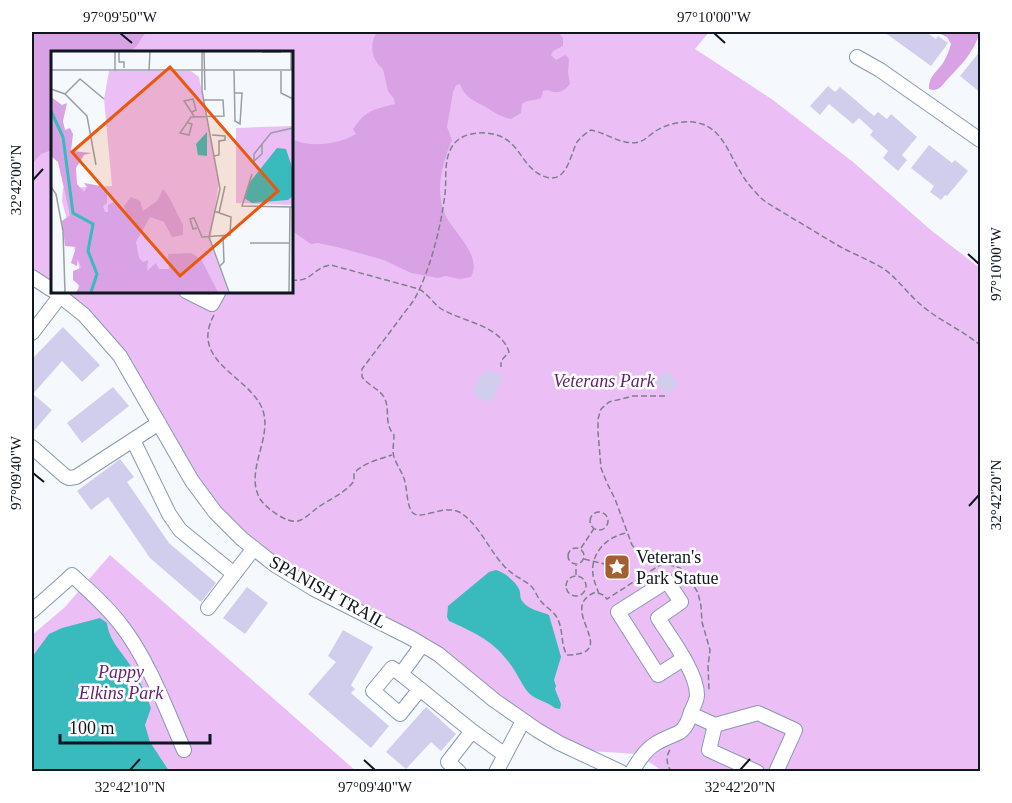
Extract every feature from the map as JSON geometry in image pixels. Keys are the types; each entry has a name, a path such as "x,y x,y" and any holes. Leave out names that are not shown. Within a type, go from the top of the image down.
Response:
{"street":[{"path":"857,57 880,70 981,140"},
{"name":"SPANISH TRAIL","path":"32,277 51,288"},
{"path":"32,333 58,292"},
{"name":"SPANISH TRAIL","path":"58,292 84,315 120,356 192,481 215,512 243,539 275,565 314,589 438,654 494,700 537,730 621,771"},
{"path":"188,292 212,304 218,292"},
{"path":"32,447 64,476 76,477 159,423"},
{"path":"133,440 169,514 180,530 234,574"},
{"path":"208,608 254,548"},
{"path":"32,611 72,575 104,605 131,639 152,677 184,750"},
{"path":"632,771 654,745 682,731 697,697 692,673 658,618 681,602 667,581 618,612 658,675 683,659"},
{"path":"401,674 422,645"},
{"path":"420,689 400,714 373,692 392,668 401,674 420,689 472,731 505,755"},
{"path":"691,714 715,725 758,713 795,730 776,771"},
{"path":"496,771 523,720"},
{"path":"715,725 709,750 757,771"},
{"path":"459,771 448,762 472,731"}],"path":[{"path":"663,563 607,599 596,592 584,599 581,607 591,638 590,646 576,655 567,655 555,614 541,602 533,587 514,576 495,556 468,518 450,509 418,516 410,508 405,480 393,454 394,435 387,421 384,397 365,381 362,377 362,369 420,289 434,248 445,193 448,157 452,146 465,135 484,132 504,138 513,144 532,168 542,176 549,177 564,172 578,141 591,130 621,141 639,142 661,128 682,122 692,121 705,125 715,132 727,146 745,179 762,198 837,245 884,270 921,305 981,345"},
{"path":"292,280 302,281 325,266 331,266 420,289 438,306 467,321 481,325 502,340 509,352 501,361 501,367"},
{"path":"215,314 208,326 212,353 220,365 249,389 263,412 265,423 256,472 256,484 261,499 284,519 300,521 344,491 354,481 354,473 360,468 393,454"},
{"path":"665,396 633,396 609,402 601,409 598,419 601,468 632,545 638,552 680,568 698,593 702,622 710,650 708,666 710,689 706,697"},
{"path":"596,508 598,513"},
{"path":"594,514 604,514 608,523 604,529 594,528 590,524 590,519 594,514"},
{"path":"608,519 612,518"},
{"path":"580,549 594,528"},
{"path":"599,594 594,578 594,561 599,550 608,540 627,533"},
{"path":"572,548 577,548 584,554 584,558 576,564 571,563 568,555 572,548"},
{"path":"584,558 617,567"},
{"path":"576,564 576,576"},
{"path":"576,576 582,579 586,586 584,592 576,596 569,593 567,588 568,581 576,576"},
{"path":"671,771 667,763 668,753 674,745"}],"green space":[{"name":"Veterans Park","path":"32,32 709,32 695,49 773,100 853,162 932,231 980,268 980,771 663,771 636,754 575,750 374,619 275,565 192,481 120,356 32,278"},
{"name":"Pappy Elkins Park","path":"110,555 356,771 32,771 32,635 65,607"}],"shaded area":[{"path":"32,32 147,32 130,51 51,51 51,150 41,154 32,164"},
{"path":"377,32 558,32 563,38 563,46 553,51 551,55 556,60 565,55 569,59 570,84 560,92 543,91 541,98 522,104 521,113 511,119 499,115 472,99 460,84 456,85 453,92 447,127 452,140 443,166 440,194 444,212 470,251 474,268 471,277 438,278 411,273 384,260 341,248 318,243 311,244 292,233 292,139 307,144 341,141 356,134 353,129 367,114 395,104 388,91 383,69 372,52"},
{"path":"936,32 980,32 966,59 941,86 933,90 929,89 930,81 943,63 951,44 947,37"}],"water":[{"path":"496,570 515,583 525,605 549,615 561,657 554,680 561,704 560,709 530,694 510,664 495,647 473,632 449,621 447,617 448,606 489,572"},
{"path":"100,618 107,623 113,641 132,668 145,693 151,708 145,725 150,742 169,771 32,771 32,657 49,634 62,628"}],"building":[{"path":"884,32 926,32 948,43 931,66"},
{"path":"981,50 981,93 960,76"},
{"path":"828,86 835,92 840,87 874,116 878,112 887,119 891,114 917,137 902,155 907,160 898,171 883,158 888,151 870,135 873,131 859,118 853,124 829,104 820,115 810,106"},
{"path":"929,145 952,163 955,160 968,171 941,200 930,192 934,186 911,168"},
{"path":"63,327 100,365 82,382 62,361 33,394 52,410 32,433 32,359"},
{"path":"490,370 503,377 491,402 479,399 473,390 479,377"},
{"path":"648,370 657,380 667,371 678,384 666,394 656,383 646,392 635,381"},
{"path":"113,387 129,406 82,443 67,423"},
{"path":"120,459 134,477 127,482 169,543 216,583 201,602 150,558 108,497 91,510 77,491"},
{"path":"247,587 268,603 245,634 223,618"},
{"path":"343,630 373,647 351,685 355,689 351,693 389,726 371,748 308,694 336,662 328,656"},
{"path":"426,707 456,734 441,751 431,742 406,769 386,752"}],"place":[{"name":"Veteran's Park Statue","path":"617,567"}]}
